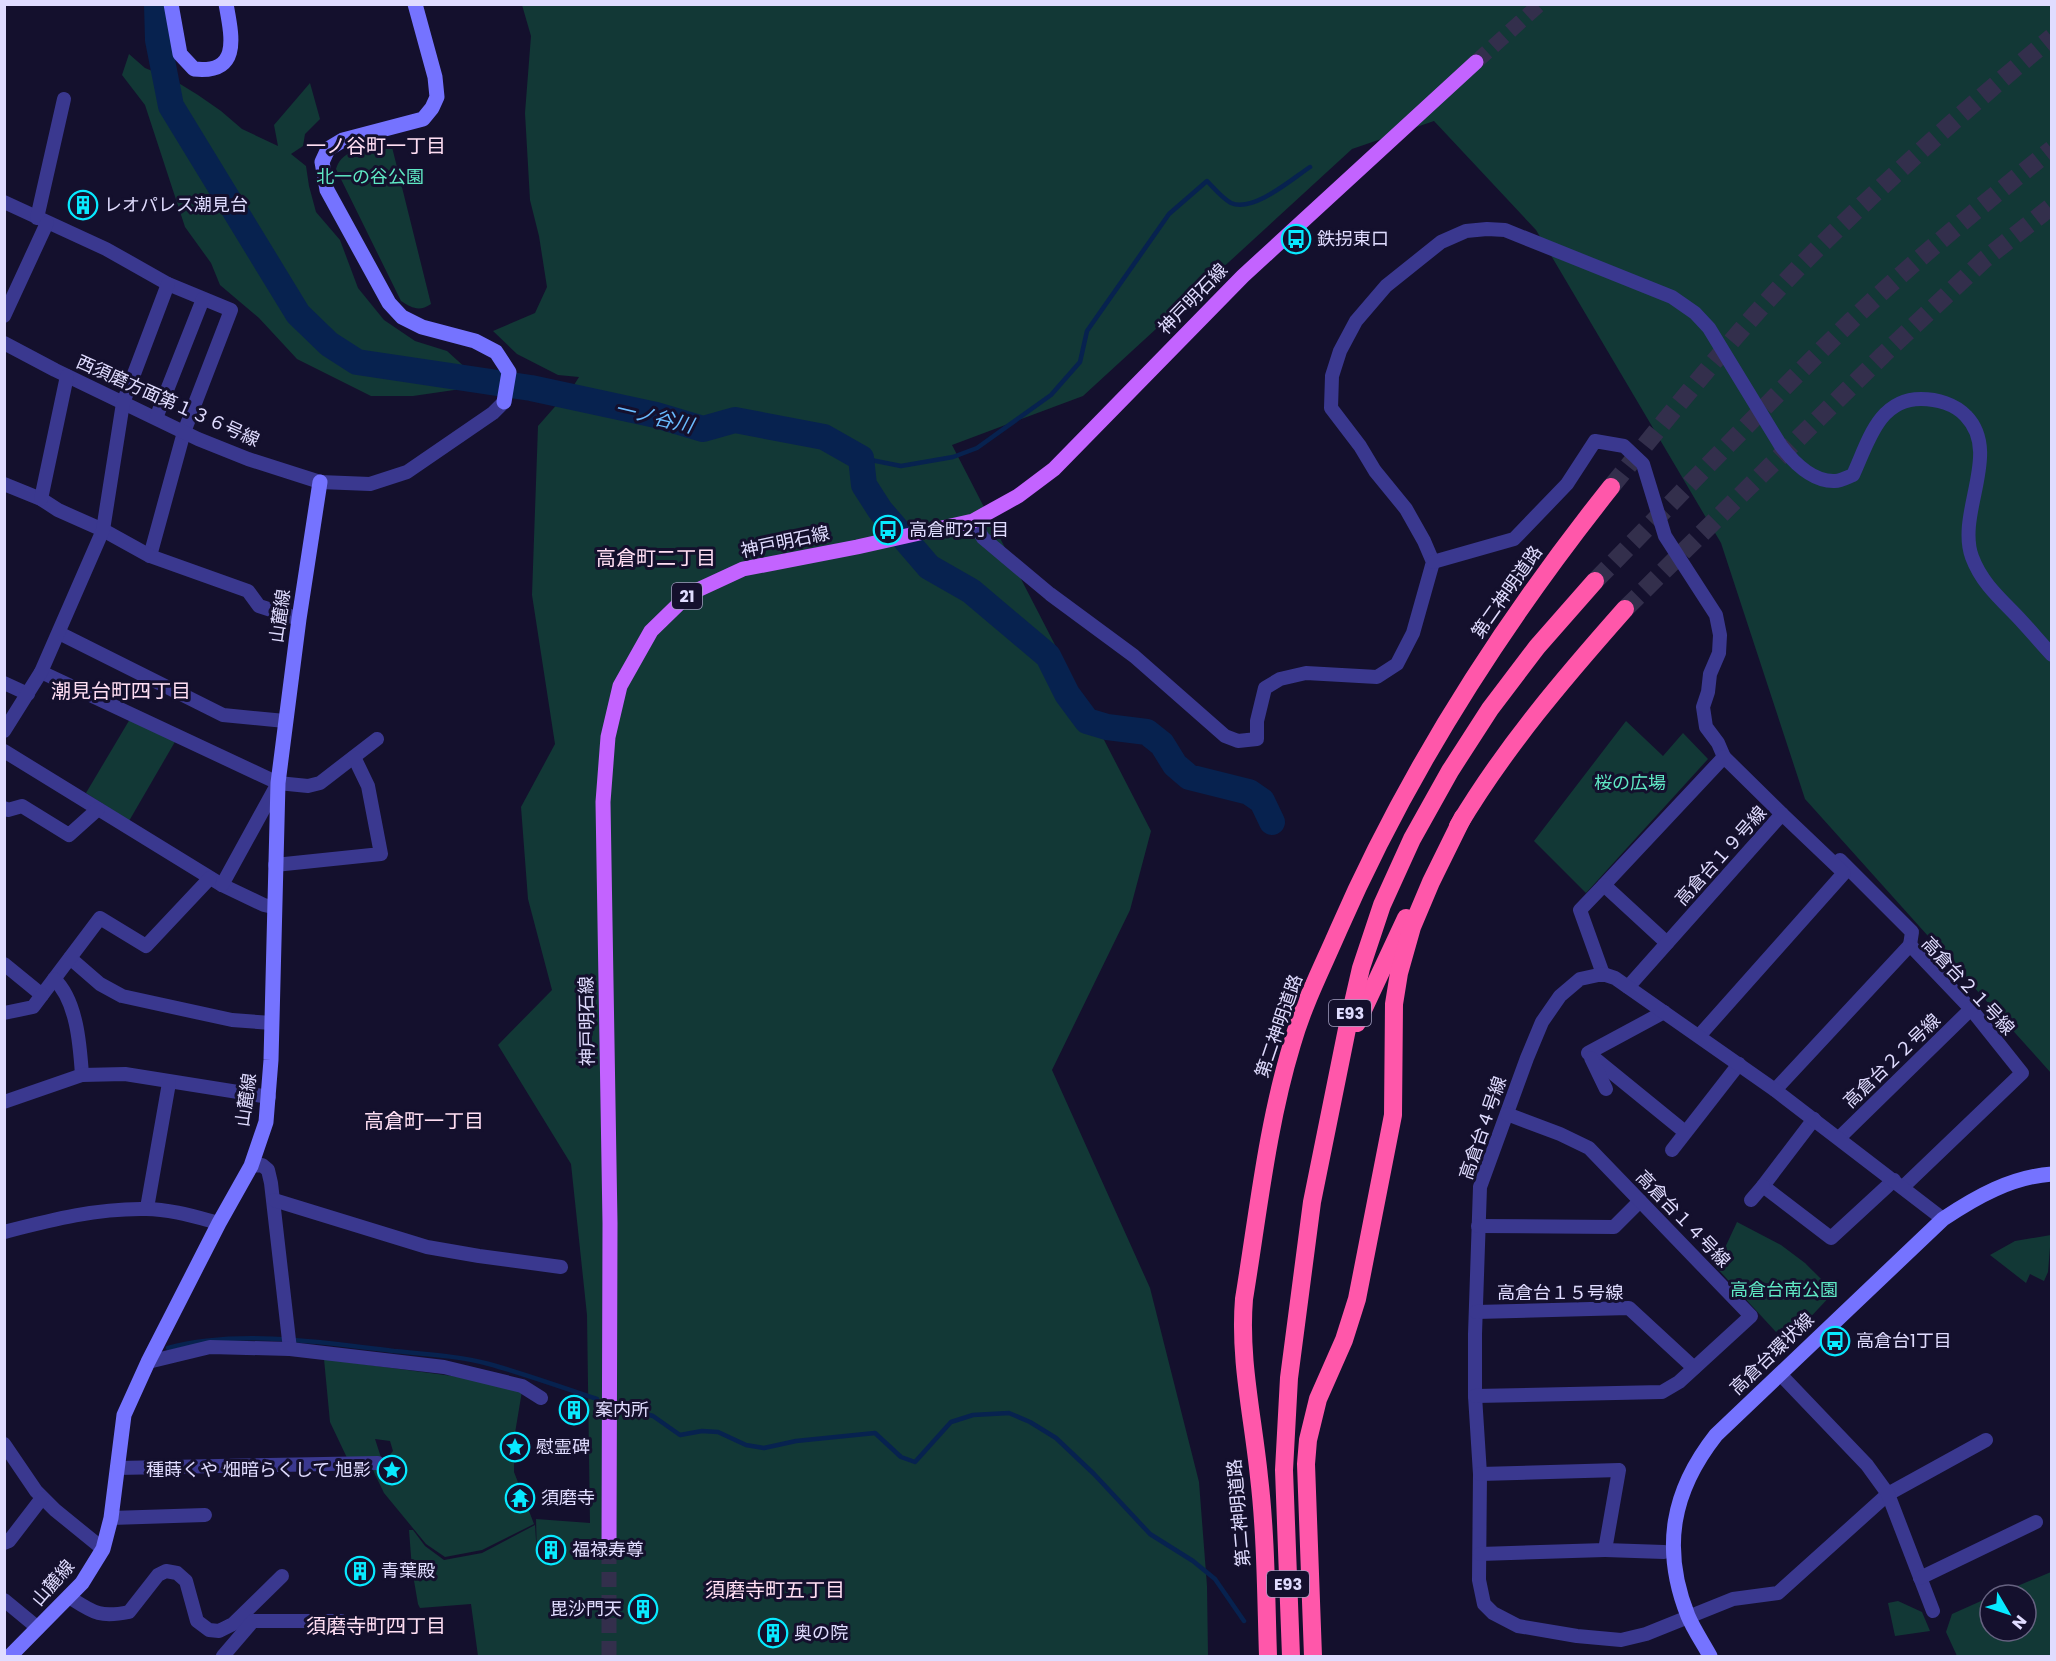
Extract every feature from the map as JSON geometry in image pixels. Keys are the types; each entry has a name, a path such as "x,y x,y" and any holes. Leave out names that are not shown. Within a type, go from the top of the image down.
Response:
{"highway":[{"name":"第二神明道路","path":"1268,1656 1263,1514 1244,1369 1242,1322 1279,1090 1292,1042 1359,882 1395,811 1440,731 1526,598 1611,487"},
{"name":"E93","path":"1291,1656 1284,1459 1289,1378 1312,1202 1361,968 1382,905 1412,839 1450,771 1490,709 1537,647 1595,580"},
{"name":"E93","path":"1335,1091 1360,1014 1381,969 1425,881 1463,817 1509,749 1561,681 1625,609"},
{"path":"1312,1656 1306,1464 1313,1416 1358,1299 1393,1116 1394,1004 1399,974 1412,927 1463,817"}],"main road":[{"name":"神戸明石線","path":"609,1551 610,1223 603,802 608,737 620,686 651,631 689,594 743,569 857,548 973,521 1018,496 1054,469 1243,276 1476,63"}],"street":[{"path":"171,4 180,54 194,69 210,71 224,64 232,47 226,4"},
{"path":"415,4 435,77 437,97 432,108 423,119 343,140 328,149 322,162 327,190 389,303 402,317 422,327 475,341 496,352 509,372 504,402"},
{"path":"4,316 42,220 64,99"},
{"path":"4,202 106,249 168,284 231,310 184,432 150,556"},
{"path":"973,521 983,538 1050,594 1134,656 1225,736 1238,741 1257,739 1257,721 1265,688 1280,679 1305,673 1377,677 1397,664 1413,633 1433,562 1406,509 1375,471 1331,408 1332,376 1340,351 1356,321 1386,286 1441,242 1466,231 1505,230 1672,297 1695,313 1709,328 1792,461 1809,473 1823,479 1837,482 1853,475 1874,426 1901,401 1928,399 1958,408 1978,434 1980,447 1968,539 1971,555 1980,575 1994,594 2052,655"},
{"path":"4,731 40,672 103,530 123,403 168,284"},
{"path":"156,418 203,299"},
{"name":"西須磨方面第１３６号線","path":"4,343 184,432 248,459 320,482 370,484 407,471 493,413 504,402"},
{"path":"41,499 67,376"},
{"path":"1433,562 1514,539 1567,484 1595,441 1624,446 1643,464 1665,536 1716,615 1720,635 1719,653 1710,674 1703,707 1706,727 1718,743 1724,757 1782,814"},
{"name":"山麓線","path":"10,1656 82,1583 103,1549 111,1518 124,1415 148,1362 219,1223 251,1166 266,1122 272,1023 274,866 278,783 320,482"},
{"path":"4,484 41,499 58,510 103,530 150,556 248,591 259,606 299,620"},
{"path":"59,633 223,716 285,721"},
{"path":"40,672 278,783 308,786 320,783 376,739"},
{"path":"4,683 28,694"},
{"path":"4,750 210,878 264,905 273,907"},
{"path":"274,866 381,854 368,786 354,757"},
{"path":"1724,757 1580,910 1603,974 1615,978 1739,1064 1943,1219"},
{"path":"222,885 278,783"},
{"path":"4,808 8,810 22,806 69,835 98,809"},
{"name":"高倉台１９号線","path":"1628,987 1782,814 1844,873 1699,1036"},
{"path":"1824,854 1829,849 1912,932 1910,945"},
{"path":"4,1013 33,1007 100,918 146,946 210,878"},
{"path":"1604,885 1667,943"},
{"name":"高倉台２１号線","path":"1775,1090 1910,945 1971,1009 2022,1074 1898,1184"},
{"path":"70,958 100,984 122,996 232,1020 272,1023"},
{"path":"4,964 42,995"},
{"name":"高倉台４号線","path":"1603,974 1580,979 1560,996 1542,1022 1480,1187 1475,1396 1480,1474 1479,1580 1484,1604 1493,1613 1518,1626 1578,1636 1621,1640 1690,1621"},
{"path":"54,979 73,1011 78,1033 82,1075"},
{"name":"高倉台２２号線","path":"1839,1138 1971,1009"},
{"path":"1588,1053 1664,1012"},
{"path":"1588,1053 1606,1089"},
{"path":"1588,1053 1685,1132"},
{"path":"1672,1150 1739,1064"},
{"path":"4,1102 82,1075 125,1074 169,1083 269,1097"},
{"path":"147,1208 169,1083"},
{"name":"高倉台１４号線","path":"1475,1396 1662,1392 1679,1382 1751,1316 1589,1148 1560,1134 1507,1114"},
{"path":"1751,1200 1814,1119"},
{"path":"251,1166 262,1165 268,1170 274,1200 289,1344"},
{"name":"高倉台環状線","path":"1706,1649 1690,1621 1680,1591 1673,1546 1676,1517 1683,1487 1698,1458 1716,1435 1943,1219 1978,1196 1997,1188 2016,1181 2052,1174"},
{"path":"1763,1186 1831,1238 1898,1184"},
{"path":"274,1200 427,1247 561,1267"},
{"path":"1478,1226 1614,1227 1640,1201"},
{"path":"4,1232 83,1212 147,1208 219,1223"},
{"name":"高倉台１５号線","path":"1476,1312 1629,1308 1694,1368"},
{"path":"148,1362 210,1347 289,1344 444,1367 522,1386 542,1398"},
{"path":"1780,1374 1867,1465 1888,1494 1933,1611"},
{"path":"1690,1621 1733,1599 1778,1593 1888,1494 1986,1440"},
{"path":"4,1444 42,1498 103,1549"},
{"path":"117,1468 378,1463"},
{"path":"1480,1474 1619,1470 1605,1550"},
{"path":"4,1543 9,1541 42,1498"},
{"path":"111,1518 206,1515"},
{"path":"1920,1578 2036,1522"},
{"path":"1480,1554 1605,1550 1664,1552"},
{"path":"69,1597 92,1611 108,1616 129,1612 158,1575 166,1571 177,1573 186,1581 197,1621 209,1630 219,1631 232,1623 282,1576"},
{"path":"4,1600 38,1628"},
{"path":"223,1656 253,1621 341,1621"}],"green space":[{"path":"522,5 2051,5 2051,1073 1805,799 1721,543 1536,230 1434,121 1352,149 1083,396 952,445 1151,831 1130,910 1052,1070 1150,1288 1199,1482 1207,1586 1208,1656 478,1656 471,1604 420,1608 412,1569 409,1530 413,1530 425,1546 444,1560 482,1553 535,1525 537,1556 536,1519 590,1523 587,1315 571,1164 498,1045 552,990 528,899 521,807 555,744 532,595 538,426 579,377 558,375 517,354 493,331 535,313 547,287 539,236 530,200 525,113 531,36"},
{"path":"129,54 145,68 172,79 198,95 242,129 278,146 274,125 310,83 320,119 305,134 303,146 291,154 306,166 316,212 340,240 358,288 384,320 415,341 447,351 468,370 461,389 413,396 371,396 297,359 259,318 220,285 211,263 185,227 145,105 122,75"},
{"name":"北一の谷公園","path":"391,143 431,304 423,308 412,307 401,301 336,169 344,156 351,152"},
{"path":"130,719 176,740 129,821 86,793"},
{"name":"桜の広場","path":"1626,721 1663,756 1683,733 1708,759 1586,893 1534,841"},
{"name":"高倉台南公園","path":"1737,1222 1781,1245 1805,1263 1834,1292 1789,1340 1779,1329 1776,1332 1716,1267"},
{"path":"2051,1235 2048,1272 2044,1281 2030,1274 2026,1283 1990,1255 2015,1241"},
{"path":"324,1359 460,1377 522,1391 514,1439 514,1472 534,1524 482,1550 445,1557 426,1544 384,1493 369,1462 349,1462 330,1422","holes":["375,1439 390,1441 393,1451 387,1458 393,1481 389,1482"]},
{"path":"2051,1572 2051,1656 1957,1656 1946,1632 1952,1614 1978,1602 1978,1643 2038,1643 2038,1583 2025,1583"},
{"path":"1898,1601 1922,1612 1930,1631 1895,1636 1888,1603"}],"waterway":[{"name":"一ノ谷川","path":"157,4 158,40 171,106 298,314 329,344 357,362 531,388 656,415 703,429 735,420 824,437 861,458 864,485 880,510 929,567 971,591 1048,656 1067,694 1087,721 1107,727 1147,732 1162,744 1175,765 1189,777 1249,792 1262,801 1272,822"},
{"path":"861,458 901,466 953,457 977,448 1051,395 1080,362 1087,331 1169,214 1207,181 1221,196 1231,203 1240,205 1261,199 1310,167"},
{"path":"168,1348 195,1342 251,1338 309,1341 442,1356 489,1364 597,1399"},
{"path":"622,1407 653,1416 680,1435 702,1431 718,1432 746,1445 764,1448 796,1441 875,1433 901,1457 915,1462 951,1422 973,1415 1009,1413 1030,1422 1056,1438 1094,1474 1150,1534 1193,1561 1215,1579 1244,1621"}],"tunnel":[{"path":"1476,62 1540,4"},
{"path":"1611,487 1730,343 1806,260 1926,146 2052,37"},
{"path":"1595,581 1851,321 2000,190 2052,149"},
{"path":"1625,609 1883,355 1985,259 2052,206"},
{"path":"609,1550 609,1656"}],"place":[{"name":"レオパレス潮見台","path":"83,205"},
{"name":"鉄拐東口","path":"1296,239"},
{"name":"高倉町2丁目","path":"888,530"},
{"name":"高倉台1丁目","path":"1835,1341"},
{"name":"案内所","path":"574,1410"},
{"name":"慰霊碑","path":"515,1447"},
{"name":"種蒔くや 畑暗らくして 旭影","path":"392,1470"},
{"name":"須磨寺","path":"520,1498"},
{"name":"福禄寿尊","path":"551,1550"},
{"name":"青葉殿","path":"360,1571"},
{"name":"毘沙門天","path":"643,1609"},
{"name":"奥の院","path":"773,1633"}],"district":[{"name":"一ノ谷町一丁目","path":"376,146"},
{"name":"高倉町二丁目","path":"656,558"},
{"name":"潮見台町四丁目","path":"121,691"},
{"name":"高倉町一丁目","path":"424,1121"},
{"name":"須磨寺町五丁目","path":"775,1590"},
{"name":"須磨寺町四丁目","path":"376,1626"}]}
